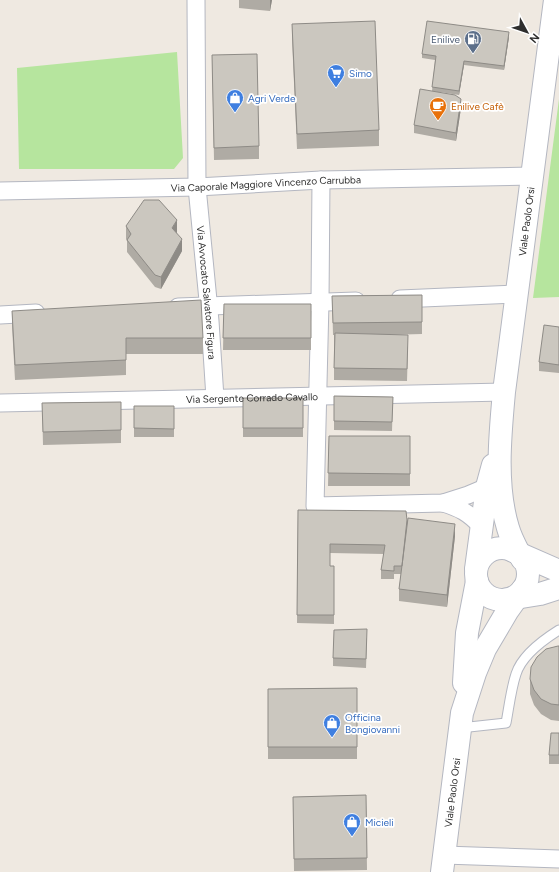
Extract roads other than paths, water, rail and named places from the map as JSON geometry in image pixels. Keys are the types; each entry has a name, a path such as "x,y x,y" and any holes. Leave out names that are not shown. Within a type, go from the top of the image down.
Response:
{"main road":[{"name":"Viale Paolo Orsi","path":"499,442 504,392 518,294 555,0"},
{"path":"461,720 467,633 477,576 481,526 487,487 499,442"},
{"path":"499,442 503,508 508,528 518,554 526,566 528,594"},
{"path":"528,594 494,599 487,595 481,589 477,576 478,563 483,556 489,552 504,548 559,570"},
{"path":"461,720 474,673 485,649 497,629 528,594"},
{"name":"Viale Paolo Orsi","path":"442,864 461,720"}],"street":[{"name":"Via Avvocato Salvatore Figura","path":"196,0 197,186 215,398"},
{"name":"Via Caporale Maggiore Vincenzo Carrubba","path":"0,191 197,186 321,180 532,176"},
{"path":"321,180 320,302 315,506 443,503 487,487"},
{"path":"162,308 518,294"},
{"path":"0,315 54,313"},
{"name":"Via Sergente Corrado Cavallo","path":"0,403 504,392"},
{"path":"443,503 457,507 470,514 481,526"},
{"path":"442,864 559,859"}],"lane":[{"path":"461,720 506,723 517,673 525,658 544,639 559,630"}],"place":[{"name":"Enilive","path":"473,54"},
{"name":"Simo","path":"336,88"},
{"name":"Agri Verde","path":"235,113"},
{"name":"Enilive Cafè","path":"438,121"},
{"name":"Officina Bongiovanni","path":"332,738"},
{"name":"Micieli","path":"352,837"}]}
